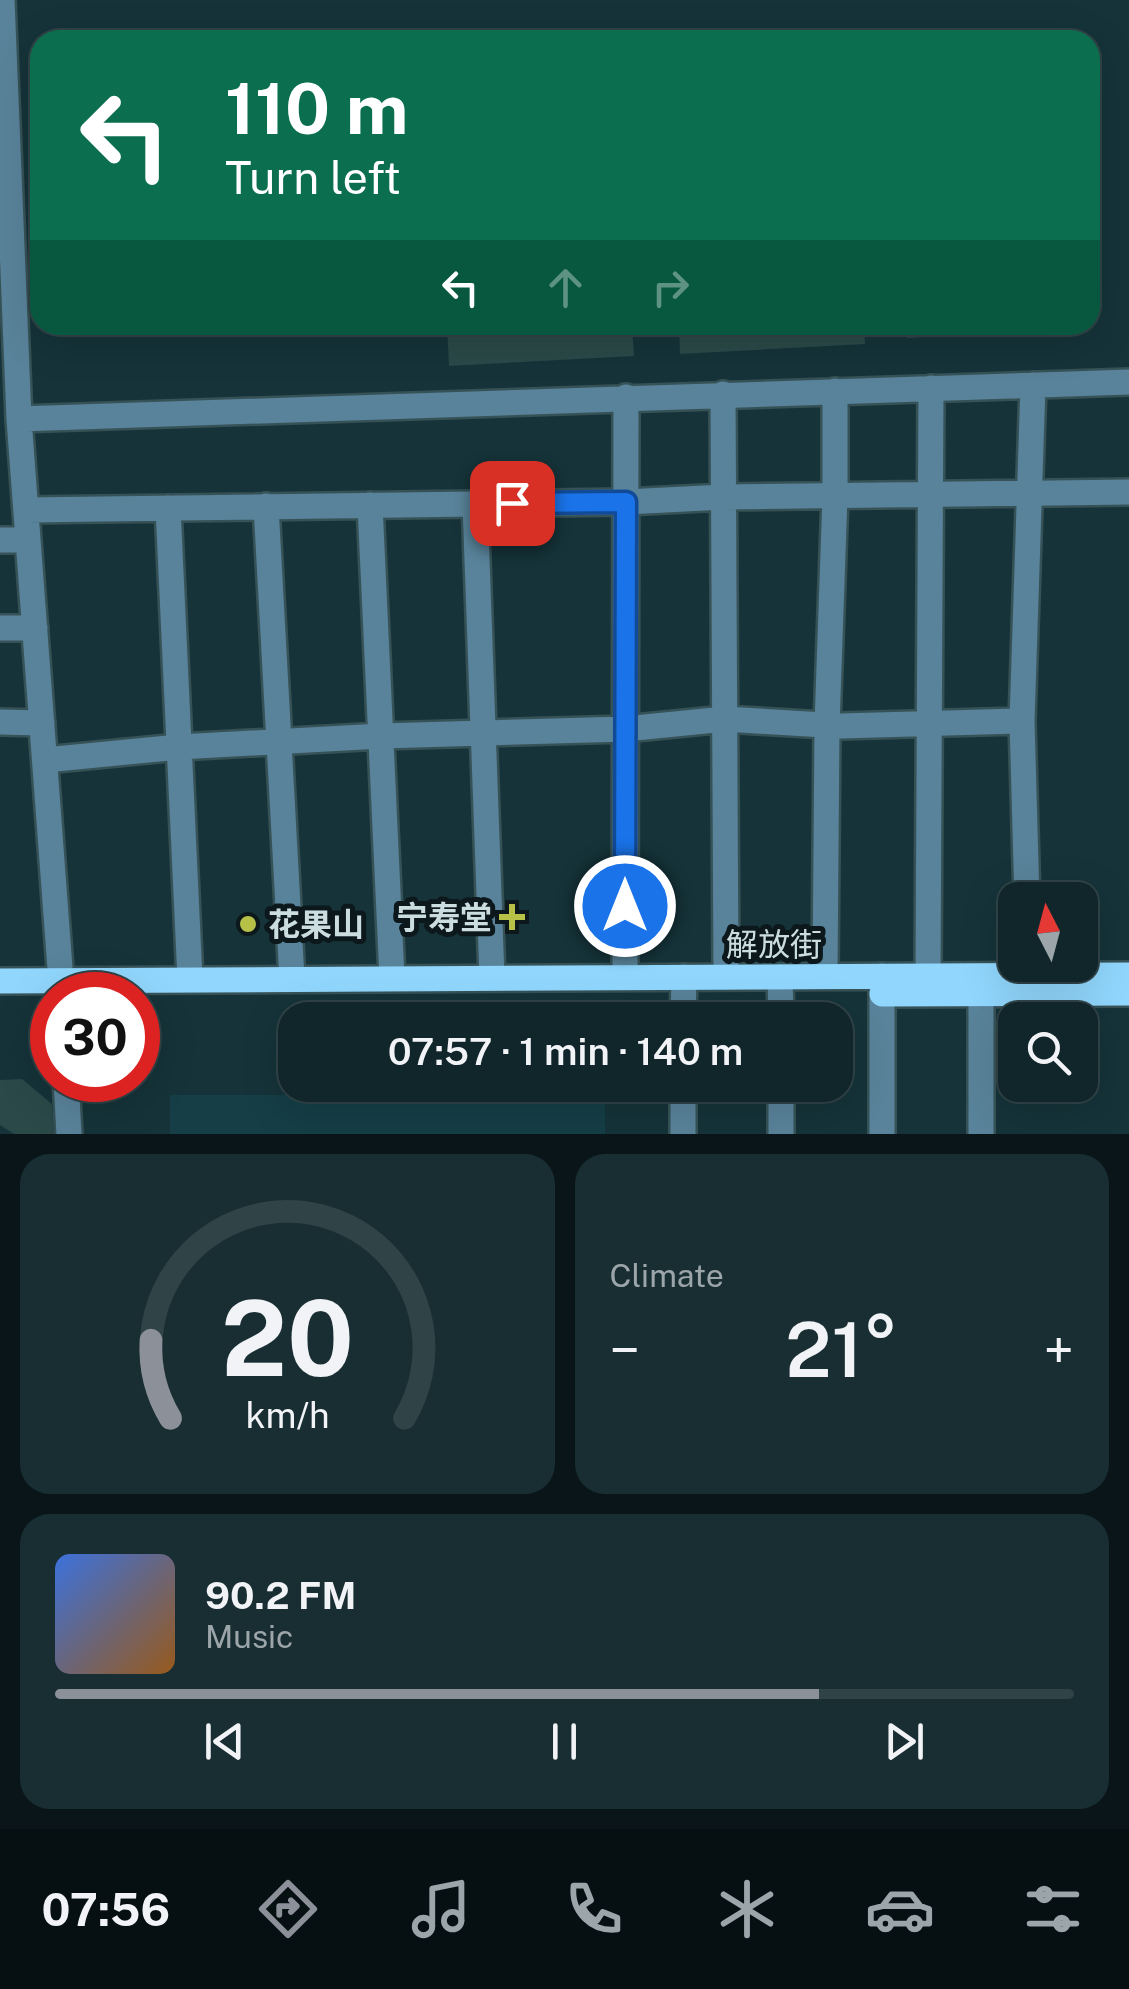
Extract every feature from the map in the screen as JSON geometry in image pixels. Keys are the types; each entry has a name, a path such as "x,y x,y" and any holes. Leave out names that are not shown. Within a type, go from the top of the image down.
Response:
{"main road":[{"name":"解放街","path":"1098,973 1129,975"},
{"name":"解放街","path":"160,982 625,977 684,997 726,977 780,997 825,976 882,985 928,976 981,985 998,980"},
{"name":"解放街","path":"0,981 30,987"},
{"path":"160,993 780,997 882,985 981,985 1129,993"},
{"path":"0,997 30,994"}],"street":[{"path":"2,0 6,290 19,419 12,469 26,510 58,972"},
{"path":"19,419 1129,382"},
{"path":"1026,882 1022,720 1032,386"},
{"path":"928,976 932,388"},
{"path":"825,976 835,392"},
{"path":"723,394 726,977"},
{"path":"625,977 626,397"},
{"path":"26,510 1129,492"},
{"path":"475,504 492,978"},
{"path":"370,505 392,978"},
{"path":"266,506 292,978"},
{"path":"168,508 190,979"},
{"path":"0,540 28,540"},
{"path":"0,628 35,628"},
{"path":"45,760 179,747 626,729 725,719 827,725 1022,720"},
{"path":"0,722 42,723"},
{"path":"882,985 882,1134"},
{"path":"981,985 981,1134"},
{"path":"67,1102 69,1134"},
{"path":"683,1102 683,1134"},
{"path":"781,1102 781,1134"}],"shaded area":[{"path":"170,1095 278,1095 278,1102 605,1102 605,1134 170,1134"}],"building":[{"path":"447,335 633,335 634,356 449,366"},
{"path":"679,335 865,335 865,344 680,354"},
{"path":"907,335 959,335 907,338"},
{"path":"22,1079 30,1086 30,1102 52,1104 54,1134 14,1134 0,1125 0,1080"}],"place":[{"name":"宁寿堂","path":"512,917"},
{"name":"花果山","path":"248,924"}],"route":[{"path":"512,503 626,502 625,906"}]}
